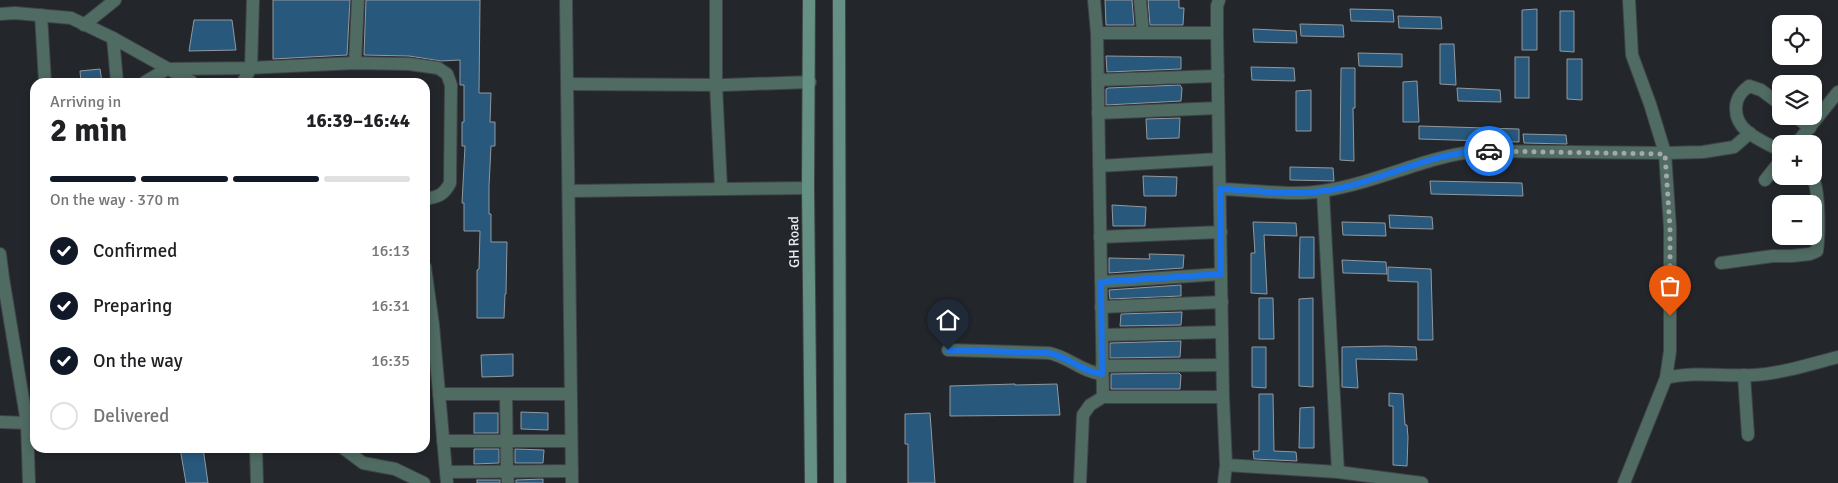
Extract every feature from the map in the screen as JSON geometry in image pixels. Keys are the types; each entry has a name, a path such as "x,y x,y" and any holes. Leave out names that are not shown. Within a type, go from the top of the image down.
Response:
{"main road":[{"name":"GH Road","path":"809,0 808,188 811,483"},
{"path":"839,0 840,483"}],"street":[{"path":"14,13 15,0"},
{"path":"84,25 115,0"},
{"path":"245,78 251,68 253,0"},
{"path":"355,63 358,0"},
{"path":"430,349 440,394 446,478 572,477 566,0"},
{"path":"716,0 716,85 721,188"},
{"path":"1094,0 1098,80 1102,397"},
{"path":"1140,0 1143,33"},
{"path":"1219,0 1217,6 1217,33 1222,365 1226,465 1224,483"},
{"path":"1624,483 1666,378 1670,350 1670,228 1665,154 1632,54 1630,0"},
{"path":"0,14 14,13 71,18 113,38 185,78"},
{"path":"42,15 45,78"},
{"path":"1097,33 1217,33"},
{"path":"113,38 117,78"},
{"path":"151,78 167,68 251,68 355,63 409,64 438,68 447,74 451,85 450,183 446,192 430,198"},
{"path":"1098,80 1218,76"},
{"path":"568,84 716,85 810,82"},
{"path":"1772,98 1761,90 1749,86 1742,91 1736,102 1738,123 1772,146"},
{"path":"1804,135 1838,92"},
{"path":"1098,113 1218,108"},
{"path":"1806,125 1810,128"},
{"path":"1220,189 1322,192 1460,152 1665,154 1703,152 1734,147 1750,133"},
{"path":"1099,166 1220,159"},
{"path":"1765,180 1772,171"},
{"path":"1721,263 1773,256 1810,254 1817,251 1817,195 1814,185"},
{"path":"569,192 808,188"},
{"path":"1322,192 1338,472"},
{"path":"1100,237 1221,232"},
{"path":"0,254 1,278 29,394 27,423 29,483"},
{"path":"1101,282 1221,274"},
{"path":"1101,308 1222,302"},
{"path":"430,303 433,325 430,340"},
{"path":"1102,334 1222,332"},
{"path":"948,350 1049,353 1059,355 1091,373 1102,370 1222,365"},
{"path":"1666,378 1694,374 1744,375 1779,373 1838,357"},
{"path":"1744,375 1748,435"},
{"path":"440,394 571,394"},
{"path":"506,394 508,477"},
{"path":"1080,483 1083,415 1090,405 1102,397 1223,397"},
{"path":"0,422 27,423"},
{"path":"443,440 572,441"},
{"path":"256,453 257,483"},
{"path":"350,453 363,463 395,469 424,483"},
{"path":"1226,465 1338,472 1422,483"}],"building":[{"path":"273,0 350,0 347,55 273,59"},
{"path":"366,0 480,0 479,93 491,93 490,122 495,122 495,146 491,146 489,186 491,242 507,242 504,318 477,318 477,270 479,269 480,231 464,231 464,203 462,203 465,146 462,146 462,122 464,122 464,85 460,85 460,60 441,61 409,56 364,55"},
{"path":"1105,0 1132,0 1134,25 1106,25"},
{"path":"1148,0 1179,0 1179,8 1184,8 1183,25 1150,25"},
{"path":"1350,9 1393,10 1394,22 1351,21"},
{"path":"1537,9 1537,50 1522,50 1522,10"},
{"path":"1560,11 1574,11 1574,52 1560,51"},
{"path":"1398,16 1441,17 1442,29 1399,28"},
{"path":"194,20 232,20 236,50 189,51"},
{"path":"1300,24 1343,25 1344,37 1301,36"},
{"path":"1253,29 1296,31 1297,43 1254,42"},
{"path":"1440,44 1454,44 1456,85 1440,84"},
{"path":"1358,53 1402,54 1402,67 1359,66"},
{"path":"1106,56 1181,57 1181,69 1107,72"},
{"path":"1515,57 1529,57 1529,98 1515,98"},
{"path":"1567,59 1582,59 1582,100 1567,99"},
{"path":"1251,67 1294,68 1295,81 1252,80"},
{"path":"1341,68 1355,68 1355,108 1353,108 1354,161 1340,160"},
{"path":"100,69 101,78 81,78 80,71"},
{"path":"1417,81 1419,122 1403,122 1403,82"},
{"path":"1180,85 1182,88 1181,101 1106,105 1106,89 1108,88"},
{"path":"1457,88 1500,90 1501,102 1458,101"},
{"path":"1311,90 1311,131 1296,131 1296,91"},
{"path":"1180,118 1179,138 1147,139 1146,119"},
{"path":"1419,126 1519,129 1519,142 1419,139"},
{"path":"1523,134 1566,135 1567,144 1524,143"},
{"path":"1290,167 1333,168 1334,181 1290,180"},
{"path":"1143,176 1177,177 1176,196 1144,196"},
{"path":"1430,181 1522,183 1523,196 1431,194"},
{"path":"1112,205 1146,207 1145,226 1113,226"},
{"path":"1389,215 1432,217 1433,229 1390,228"},
{"path":"1253,222 1296,223 1297,236 1264,235 1267,294 1251,293 1251,253 1255,253"},
{"path":"1342,222 1385,223 1386,236 1343,235"},
{"path":"1300,237 1314,237 1314,278 1299,278"},
{"path":"1149,254 1184,255 1183,268 1109,273 1109,258 1150,259"},
{"path":"1342,260 1386,262 1387,274 1343,273"},
{"path":"1388,267 1431,269 1433,340 1418,340 1418,282 1388,281"},
{"path":"1181,285 1181,296 1110,299 1109,290"},
{"path":"1259,298 1273,298 1274,339 1259,339"},
{"path":"1313,298 1313,387 1299,386 1299,299"},
{"path":"1182,312 1181,325 1120,326 1121,314"},
{"path":"1181,341 1180,357 1110,358 1110,343"},
{"path":"1252,347 1266,347 1266,388 1252,387"},
{"path":"1342,347 1416,347 1417,360 1356,359 1358,388 1342,387"},
{"path":"513,354 513,376 482,377 481,355"},
{"path":"1179,373 1181,375 1180,389 1111,389 1111,374"},
{"path":"1057,384 1060,415 950,416 950,386"},
{"path":"1389,393 1403,394 1405,425 1407,425 1408,437 1407,466 1393,465 1393,406 1389,406"},
{"path":"1259,394 1273,394 1274,451 1296,452 1297,461 1254,459 1253,451 1259,451"},
{"path":"1314,407 1314,448 1299,448 1300,408"},
{"path":"521,412 548,413 548,430 521,429"},
{"path":"474,413 498,413 498,433 474,433"},
{"path":"930,413 935,483 908,483 908,444 905,444 905,414"},
{"path":"474,449 499,449 499,463 474,464"},
{"path":"515,449 544,450 543,463 515,463"},
{"path":"181,453 204,453 208,483 186,483"},
{"path":"543,479 543,483 516,483 516,480"},
{"path":"477,480 500,480 500,483 477,483"}],"way so far":[{"path":"1489,151 1665,154 1670,228 1670,316"}],"route":[{"path":"948,350 1049,353 1059,355 1091,373 1102,374 1101,282 1221,274 1220,189 1322,192 1460,152 1489,151"}]}
